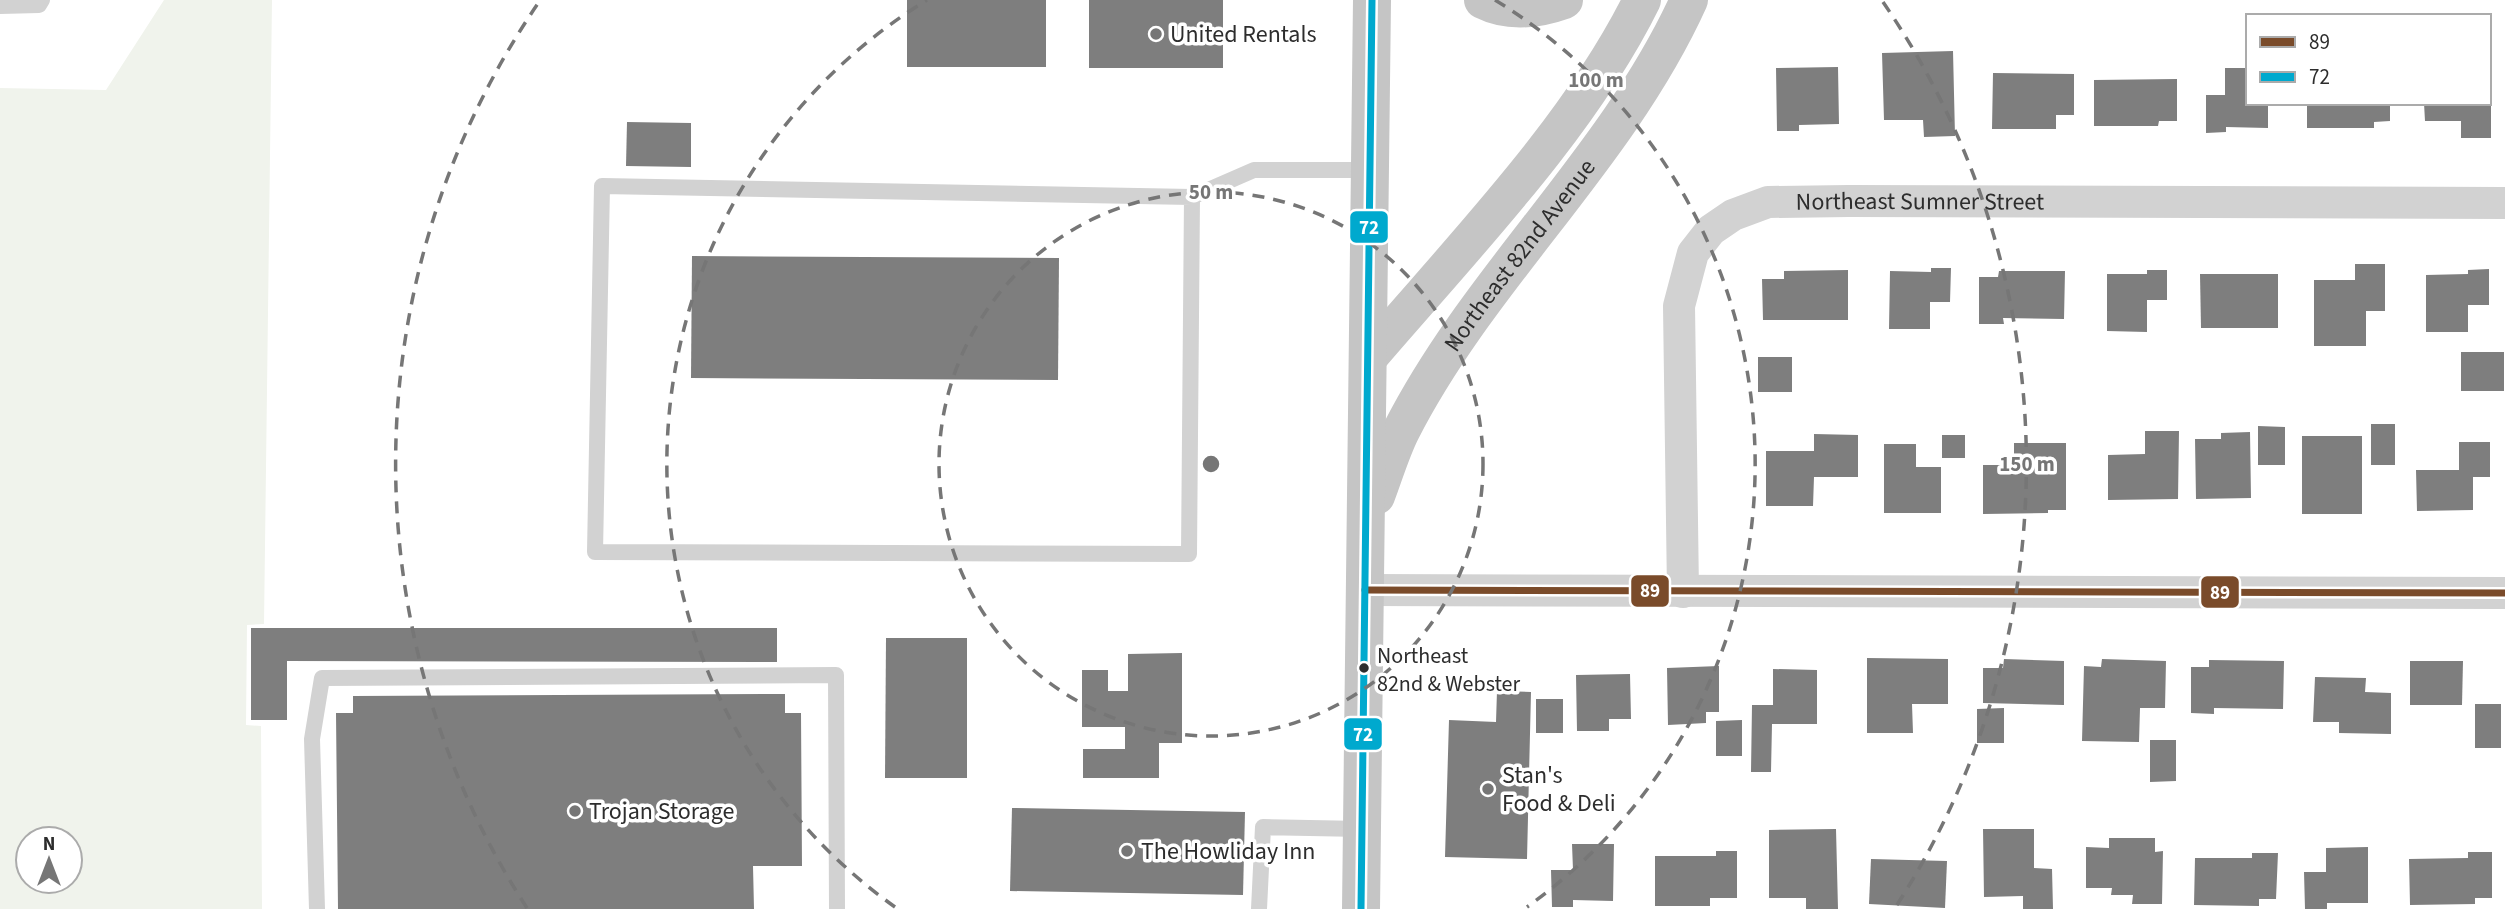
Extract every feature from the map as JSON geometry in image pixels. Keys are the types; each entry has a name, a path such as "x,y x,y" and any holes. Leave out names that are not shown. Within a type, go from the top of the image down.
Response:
{"main road":[{"name":"Northeast 82nd Avenue","path":"1361,909 1372,0"},
{"path":"1483,0 1516,10 1538,8 1564,0"},
{"name":"Northeast 82nd Avenue","path":"1368,358 1561,128 1622,40 1642,0"},
{"name":"Northeast 82nd Avenue","path":"1367,520 1400,433 1433,374 1612,135 1668,46 1689,0"}],"street":[{"name":"Northeast Sumner Street","path":"1683,592 1679,306 1693,253 1711,230 1732,215 1768,202 2505,203"},
{"path":"1365,590 2505,593"}],"lane":[{"path":"0,6 39,5 42,0"},
{"path":"1192,197 1189,554 595,552 602,186 1192,197 1254,170 1370,170"},
{"path":"317,909 312,739 322,678 836,674 837,909"},
{"path":"1259,909 1263,827 1362,829"}],"shaded area":[{"path":"164,0 272,0 264,624 247,625 246,725 261,726 262,909 0,909 0,88 106,90"}],"building":[{"path":"907,0 1046,0 1046,67 907,67"},
{"name":"United Rentals","path":"1089,0 1223,0 1223,68 1089,68"},
{"path":"1953,51 1955,136 1924,137 1923,120 1884,120 1882,53"},
{"path":"1838,67 1839,124 1799,125 1799,131 1777,131 1776,68"},
{"path":"2225,68 2246,68 2246,105 2268,105 2268,128 2226,127 2226,132 2206,133 2206,95 2225,95"},
{"path":"1993,73 2074,74 2074,115 2056,115 2056,129 1992,129"},
{"path":"2177,79 2177,121 2159,121 2158,126 2094,126 2094,80"},
{"path":"2307,105 2390,105 2390,121 2374,122 2374,128 2307,128"},
{"path":"2424,105 2491,105 2491,138 2461,138 2461,121 2425,121"},
{"path":"627,122 691,123 691,167 626,166"},
{"path":"692,256 1059,258 1058,380 691,378"},
{"path":"2355,264 2385,264 2385,311 2366,311 2366,346 2314,346 2314,280 2355,280"},
{"path":"1931,268 1951,268 1950,302 1930,302 1930,329 1889,329 1890,271 1931,272"},
{"path":"2489,269 2489,305 2468,305 2468,332 2426,332 2426,275 2468,274 2468,270"},
{"path":"1848,270 1848,320 1763,320 1762,279 1784,279 1784,271"},
{"path":"2147,270 2167,270 2167,300 2147,300 2147,332 2107,331 2107,274 2147,274"},
{"path":"1999,271 2065,271 2064,319 2003,318 2004,324 1979,324 1979,277 1998,277"},
{"path":"2200,274 2278,274 2278,328 2201,328"},
{"path":"2461,352 2504,352 2504,391 2461,391"},
{"path":"1758,357 1792,357 1792,392 1758,392"},
{"path":"2371,424 2395,424 2395,465 2371,465"},
{"path":"2258,426 2285,427 2285,465 2258,465"},
{"path":"2145,431 2179,431 2178,499 2108,500 2108,455 2145,454"},
{"path":"2250,432 2251,498 2196,499 2195,439 2221,439 2221,433"},
{"path":"1814,434 1858,435 1858,477 1814,477 1813,506 1766,506 1766,451 1814,451"},
{"path":"1942,435 1965,435 1965,458 1942,458"},
{"path":"2302,436 2362,436 2362,514 2302,514"},
{"path":"2459,442 2490,442 2490,477 2473,477 2473,510 2417,511 2416,470 2459,470"},
{"path":"2014,443 2066,443 2066,510 2048,510 2048,513 1983,514 1983,465 2014,465"},
{"path":"1884,444 1916,444 1916,467 1941,467 1941,513 1884,513"},
{"path":"251,628 777,628 777,662 287,661 287,720 251,720"},
{"path":"886,638 967,638 967,778 885,778"},
{"path":"1182,653 1182,743 1159,743 1159,778 1083,778 1083,749 1125,749 1125,727 1082,727 1082,670 1108,670 1108,691 1128,691 1128,654"},
{"path":"1867,658 1948,659 1948,704 1912,704 1913,733 1867,733"},
{"path":"2004,659 2064,661 2064,705 1983,703 1983,668 2003,668"},
{"path":"2102,659 2166,661 2165,708 2140,708 2139,742 2082,741 2084,666 2101,667"},
{"path":"2209,660 2284,661 2283,709 2214,708 2214,714 2191,713 2191,667 2209,667"},
{"path":"2410,661 2463,661 2462,705 2410,705"},
{"path":"1719,666 1719,712 1706,712 1706,723 1668,725 1667,668"},
{"path":"1773,669 1817,670 1817,724 1772,724 1771,772 1751,772 1752,705 1773,705"},
{"path":"1630,674 1631,719 1609,719 1609,731 1577,731 1576,675"},
{"path":"2315,677 2366,678 2365,692 2391,693 2391,734 2339,733 2339,722 2313,722"},
{"name":"Stan's Food & Deli","path":"1497,691 1531,692 1527,859 1445,857 1449,720 1496,722"},
{"path":"785,694 785,713 801,713 802,866 753,866 754,909 338,909 336,713 353,713 353,696"},
{"path":"1536,699 1563,699 1563,733 1536,733"},
{"path":"2475,704 2501,704 2501,748 2475,748"},
{"path":"2004,708 2004,743 1977,743 1977,709"},
{"path":"1742,720 1742,756 1716,756 1716,721"},
{"path":"2150,740 2176,740 2176,781 2150,782"},
{"name":"The Howliday Inn","path":"1012,808 1245,812 1243,895 1010,891"},
{"path":"1836,829 1838,909 1806,909 1806,898 1769,898 1769,830"},
{"path":"1983,829 2034,829 2034,868 2052,869 2053,909 2023,909 2023,896 1984,897"},
{"path":"2109,838 2155,838 2155,852 2163,851 2162,904 2132,904 2133,895 2111,895 2112,888 2086,888 2086,847 2109,848"},
{"path":"1572,844 1614,844 1613,901 1573,900 1573,907 1552,907 1551,870 1573,870"},
{"path":"2368,847 2368,903 2327,903 2327,909 2305,909 2304,872 2326,872 2326,848"},
{"path":"1716,851 1737,851 1737,898 1710,898 1710,906 1655,906 1655,856 1716,856"},
{"path":"2468,852 2492,852 2492,898 2475,898 2475,904 2410,905 2409,859 2468,858"},
{"path":"2252,853 2278,853 2276,899 2259,899 2259,906 2194,905 2195,858 2252,858"},
{"path":"1871,859 1947,861 1945,908 1869,904"}],"transit line":[{"name":"72","path":"1361,909 1372,0"},
{"name":"89","path":"1365,590 2505,593"}],"place":[{"name":"United Rentals","path":"1156,34"},
{"name":"Northeast 82nd & Webster","path":"1364,668"},
{"name":"Stan's Food & Deli","path":"1488,789"},
{"name":"Trojan Storage","path":"575,811"},
{"name":"The Howliday Inn","path":"1127,851"}]}
